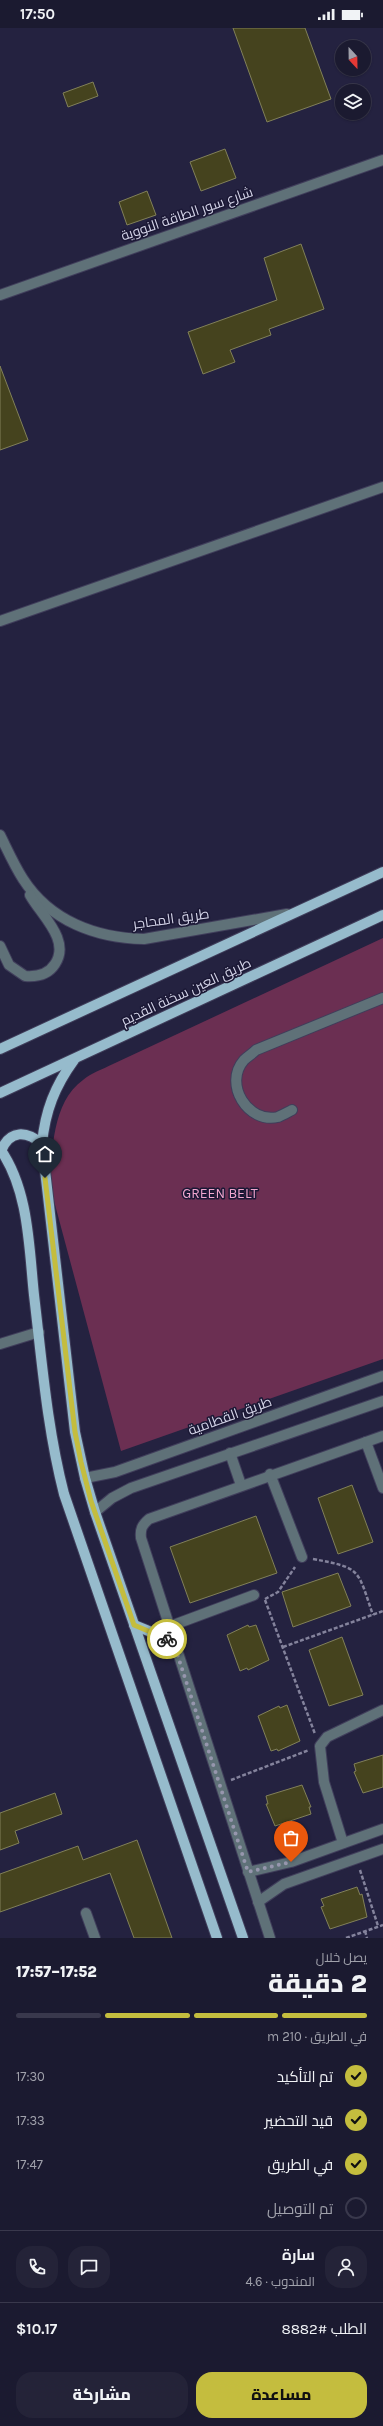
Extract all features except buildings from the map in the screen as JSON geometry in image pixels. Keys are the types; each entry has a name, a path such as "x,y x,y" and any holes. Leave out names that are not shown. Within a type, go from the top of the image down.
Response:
{"main road":[{"name":"طريق العين سخنة القديم","path":"0,1048 383,872"},
{"name":"طريق العين سخنة القديم","path":"0,1093 74,1060 383,915"},
{"path":"74,1060 54,1091 48,1108 42,1144 75,1432 84,1478 95,1512 243,1938"},
{"path":"42,1144 26,1134 18,1133 10,1137 1,1150 17,1186 22,1205 50,1433 64,1494 217,1938"},
{"path":"134,1625 173,1641"}],"street":[{"name":"شارع سور الطاقة النووية","path":"0,295 383,160"},
{"path":"0,621 383,487"},
{"name":"طريق المحاجر","path":"0,835 23,879 37,898 68,921 97,934 120,939 144,939 295,913"},
{"path":"0,946 9,965 25,976 44,974 52,968 58,960 60,950 59,940 36,906 23,879"},
{"path":"292,1110 277,1117 260,1116 246,1107 237,1093 236,1076 243,1061 256,1050 383,998"},
{"path":"0,1344 38,1332"},
{"name":"طريق القطامية","path":"84,1478 120,1470 383,1376"},
{"path":"95,1512 112,1498 131,1488 383,1401"},
{"path":"270,1938 168,1627 140,1538 140,1530 143,1524 149,1519 241,1484 383,1436"},
{"path":"366,1442 383,1488"},
{"path":"230,1453 241,1484"},
{"path":"270,1474 302,1557"},
{"path":"168,1627 254,1595"},
{"path":"343,1843 324,1782 320,1746 327,1737 383,1710"},
{"path":"248,1872 280,1865 383,1829"},
{"path":"258,1902 284,1884 383,1849"},
{"path":"86,1913 95,1938"}],"path":[{"path":"254,1595 265,1599 278,1592 302,1557 351,1568 361,1581 373,1615"},
{"path":"220,1784 320,1746 265,1599"},
{"path":"283,1647 383,1611"},
{"path":"357,1858 378,1926"},
{"path":"346,1938 383,1925"},
{"path":"365,1931 367,1938"}],"green space":[{"name":"GREEN BELT","path":"383,938 383,1359 121,1451 50,1186 53,1143 59,1114 65,1101 73,1089 93,1073"}],"way so far":[{"path":"167,1639 173,1641 248,1872 291,1862"}],"route":[{"path":"45,1178 75,1432 84,1478 134,1625 167,1639"}]}
